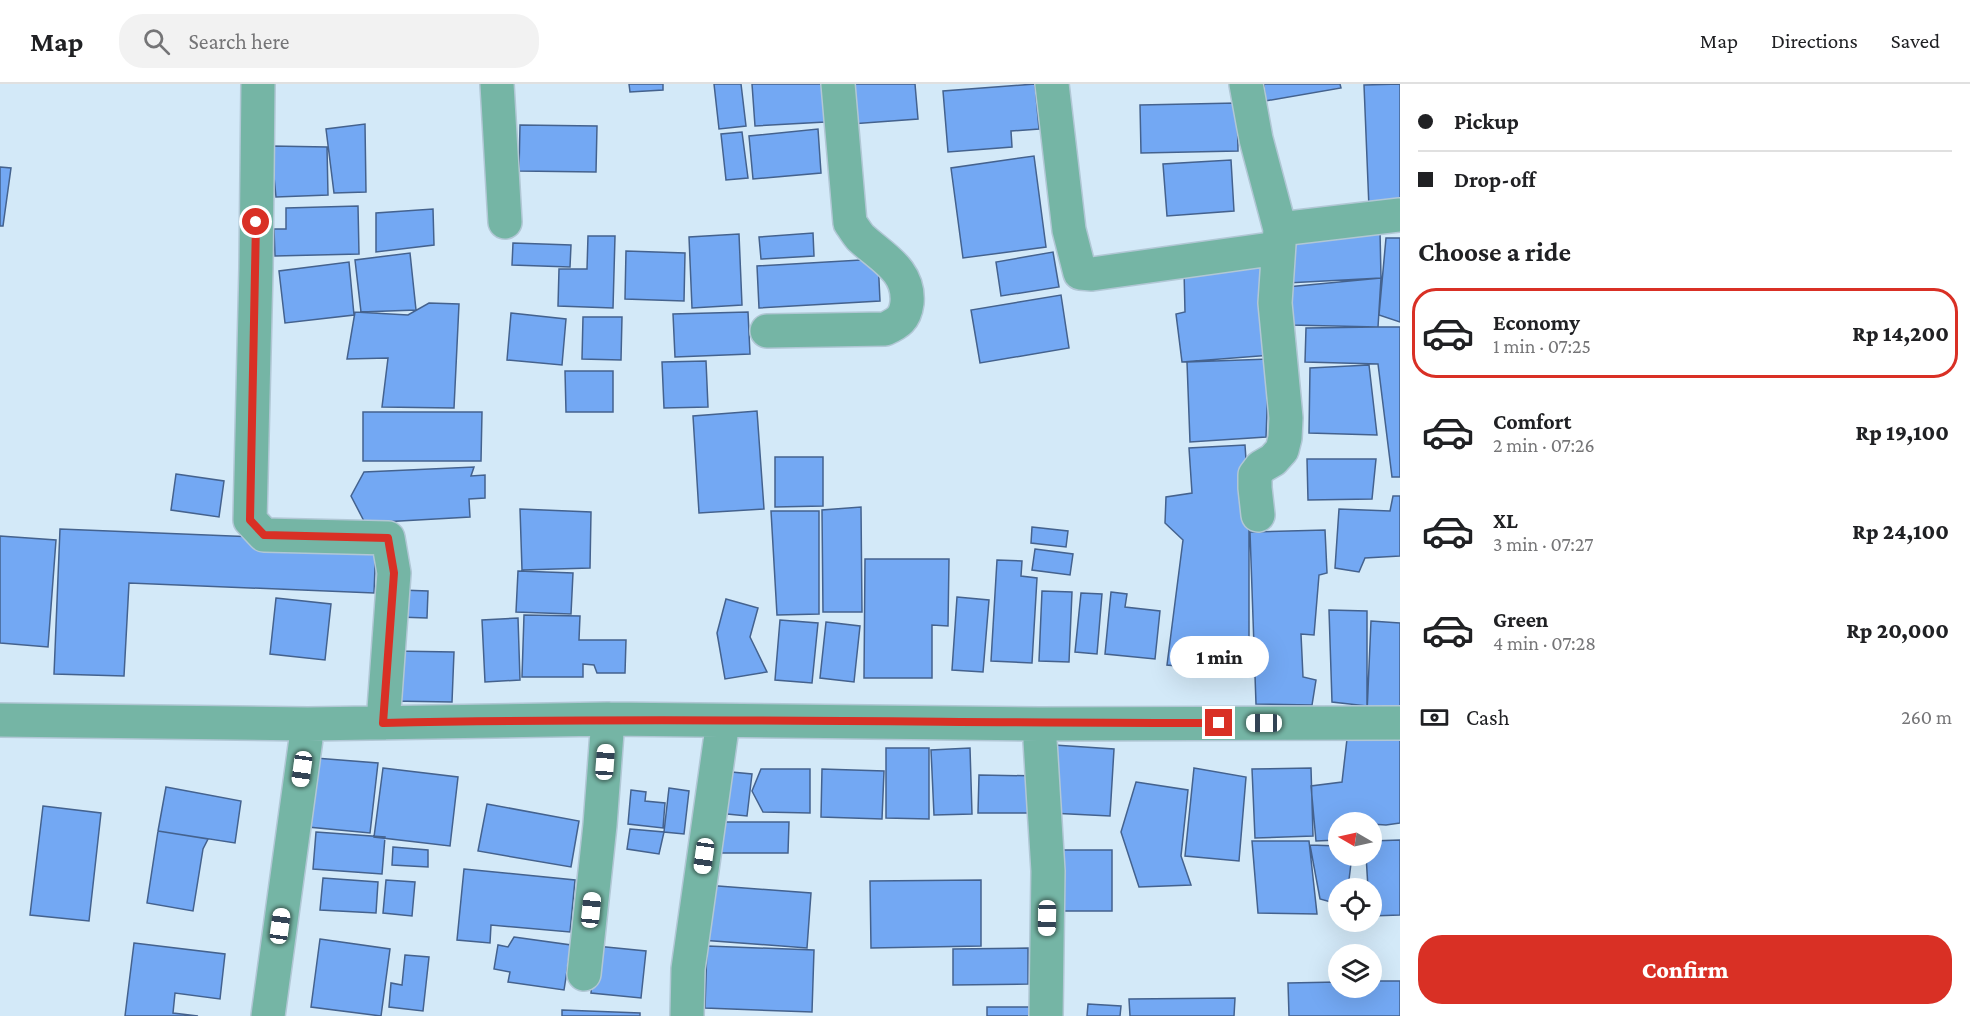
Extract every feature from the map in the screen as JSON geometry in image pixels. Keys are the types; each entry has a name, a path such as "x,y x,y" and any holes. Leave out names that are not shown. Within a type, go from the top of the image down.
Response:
{"street":[{"path":"258,84 250,520 264,535 388,538 394,573 383,723"},
{"path":"497,84 505,222"},
{"path":"767,331 885,329 900,322 906,310 907,298 902,276 889,260 859,236 850,223 838,84"},
{"path":"1052,84 1069,230 1080,273 1092,274 1400,215"},
{"path":"1246,84 1279,239 1275,303 1286,418 1282,450 1255,475 1258,515"},
{"path":"584,974 600,825 608,719"},
{"path":"0,720 308,724 608,719 1039,724 1400,723"},
{"path":"687,1016 688,969 723,721"},
{"path":"268,1016 308,724"},
{"path":"1039,724 1048,871 1046,1016"}],"building":[{"path":"629,84 663,84 663,90 630,92"},
{"path":"714,84 741,84 746,126 719,129"},
{"path":"752,84 822,84 825,122 755,126"},
{"path":"848,84 915,84 918,119 851,124"},
{"path":"1035,84 1039,129 1011,131 1012,147 948,152 943,91"},
{"path":"1264,84 1340,84 1341,88 1265,101"},
{"path":"1400,84 1400,205 1369,208 1364,85"},
{"path":"1237,103 1238,151 1141,153 1140,105"},
{"path":"365,124 366,192 334,193 326,129"},
{"path":"520,125 597,126 596,172 519,171"},
{"path":"818,129 821,173 753,179 749,136"},
{"path":"742,132 748,178 726,180 721,134"},
{"path":"271,146 327,147 328,195 276,197"},
{"path":"1034,156 1046,247 963,258 951,168"},
{"path":"1231,160 1234,211 1167,216 1163,164"},
{"path":"0,167 11,168 3,226 0,226"},
{"path":"358,206 359,254 275,256 274,229 286,229 286,208"},
{"path":"433,209 434,245 376,252 376,213"},
{"path":"1380,231 1381,278 1287,283 1288,244"},
{"path":"813,233 814,256 761,259 759,237"},
{"path":"739,234 742,305 692,308 689,237"},
{"path":"588,236 615,236 613,308 558,306 559,269 587,269"},
{"path":"1386,238 1400,238 1400,322 1379,315"},
{"path":"513,243 571,245 570,267 512,265"},
{"path":"626,251 685,253 684,301 625,299"},
{"path":"1053,252 1059,287 1001,296 996,262"},
{"path":"410,253 416,310 361,312 355,260"},
{"path":"878,259 880,301 759,308 757,266"},
{"path":"1265,261 1273,355 1182,362 1176,314 1185,312 1184,270"},
{"path":"349,262 354,315 285,323 279,271"},
{"path":"1381,278 1378,327 1290,325 1287,287"},
{"path":"1061,295 1069,348 980,363 971,310"},
{"path":"429,303 459,304 454,408 382,407 388,358 347,359 355,312 408,315"},
{"path":"748,312 750,354 675,357 673,314"},
{"path":"511,313 566,319 562,365 507,360"},
{"path":"583,317 622,317 621,360 582,359"},
{"path":"1400,327 1400,477 1392,477 1378,364 1305,362 1306,328"},
{"path":"1269,359 1266,437 1190,442 1187,362"},
{"path":"706,361 708,407 664,408 662,362"},
{"path":"1369,365 1377,435 1309,433 1310,368"},
{"path":"565,371 613,371 613,412 566,412"},
{"path":"757,411 764,509 699,513 693,416"},
{"path":"363,412 482,412 481,461 363,461"},
{"path":"1245,445 1249,505 1249,673 1167,665 1183,540 1165,523 1166,497 1192,493 1189,448"},
{"path":"775,457 823,457 823,506 775,507"},
{"path":"1307,459 1376,459 1372,499 1308,500"},
{"path":"474,467 471,476 485,475 485,498 469,499 470,517 365,523 351,496 364,472"},
{"path":"176,474 224,481 219,517 171,510"},
{"path":"1393,496 1400,496 1400,556 1365,558 1359,572 1335,568 1339,509 1390,511"},
{"path":"861,507 862,612 823,612 822,510"},
{"path":"520,509 591,512 590,568 522,570"},
{"path":"771,511 819,511 819,614 777,615"},
{"path":"1032,527 1068,531 1066,547 1031,543"},
{"path":"60,529 376,542 374,593 129,583 124,676 54,674"},
{"path":"1325,530 1327,573 1319,575 1314,635 1301,634 1303,677 1316,680 1312,705 1256,704 1250,532"},
{"path":"0,536 56,540 48,647 0,643"},
{"path":"1035,549 1073,554 1070,575 1032,570"},
{"path":"865,559 949,559 948,626 932,625 932,678 864,678"},
{"path":"997,560 1022,561 1021,576 1037,578 1032,663 991,661"},
{"path":"518,571 573,573 571,614 516,612"},
{"path":"400,590 428,591 427,618 398,617"},
{"path":"1042,591 1072,592 1069,662 1039,661"},
{"path":"1111,592 1127,594 1125,607 1160,611 1155,659 1105,654"},
{"path":"1081,593 1102,594 1097,654 1075,652"},
{"path":"957,597 989,600 983,672 952,670"},
{"path":"276,598 331,604 325,660 270,654"},
{"path":"726,599 758,608 750,637 767,672 725,679 717,633"},
{"path":"1329,610 1367,611 1367,706 1332,702"},
{"path":"524,615 580,616 579,640 626,640 625,673 597,673 594,665 583,664 583,677 522,677"},
{"path":"518,618 520,680 485,682 482,620"},
{"path":"780,620 818,623 812,683 775,680"},
{"path":"1371,621 1400,623 1400,712 1367,713"},
{"path":"826,622 860,626 854,682 820,678"},
{"path":"393,651 454,652 452,702 392,701"},
{"path":"1400,736 1400,823 1382,825 1382,812 1328,812 1328,840 1316,841 1311,786 1342,782 1347,739"},
{"path":"1054,745 1114,749 1110,816 1050,813"},
{"path":"886,748 929,748 929,819 886,818"},
{"path":"970,748 972,814 934,815 931,750"},
{"path":"315,758 378,763 370,833 308,827"},
{"path":"383,768 458,777 450,846 374,837"},
{"path":"1194,768 1246,777 1239,861 1185,856"},
{"path":"1311,768 1313,836 1255,838 1252,769"},
{"path":"761,769 810,769 810,813 763,812 752,791"},
{"path":"822,769 884,771 882,819 821,817"},
{"path":"721,771 752,774 747,816 717,813"},
{"path":"979,775 1040,776 1039,813 978,813"},
{"path":"1136,782 1188,790 1181,856 1191,885 1139,887 1121,832"},
{"path":"166,787 241,801 235,843 158,831"},
{"path":"669,788 689,791 684,834 664,832"},
{"path":"631,790 646,792 645,801 665,803 663,828 628,824"},
{"path":"487,804 579,821 571,867 478,851"},
{"path":"43,806 101,813 89,921 30,915"},
{"path":"719,822 789,822 788,853 719,853"},
{"path":"630,829 664,832 659,854 627,849"},
{"path":"158,831 208,839 203,849 193,911 147,903"},
{"path":"316,832 385,837 382,874 313,869"},
{"path":"1400,840 1400,915 1382,916 1382,878 1367,878 1367,866 1382,866 1382,841"},
{"path":"1252,841 1309,841 1317,914 1258,913"},
{"path":"1310,845 1328,846 1328,866 1351,866 1349,878 1328,878 1328,901 1320,899"},
{"path":"393,847 428,850 428,867 392,865"},
{"path":"1057,850 1112,850 1112,911 1056,911"},
{"path":"464,869 575,880 570,932 491,925 490,943 457,940"},
{"path":"323,878 378,882 376,913 320,910"},
{"path":"386,880 415,882 412,916 383,913"},
{"path":"981,880 981,946 871,948 870,881"},
{"path":"705,885 811,893 807,948 701,940"},
{"path":"514,937 571,945 564,990 508,982 510,972 494,969 498,945 508,947"},
{"path":"320,939 390,949 381,1016 311,1007"},
{"path":"134,943 225,954 220,999 175,993 173,1013 198,1016 125,1016"},
{"path":"596,946 646,951 641,998 591,993"},
{"path":"707,946 814,950 812,1012 705,1008"},
{"path":"1028,948 1028,984 953,985 953,949"},
{"path":"405,955 429,957 423,1011 389,1007 391,983 402,985"},
{"path":"1382,981 1400,981 1400,1016 1289,1016 1288,983 1328,982 1328,998 1382,998"},
{"path":"1235,998 1234,1016 1130,1016 1129,999"},
{"path":"1088,1004 1121,1006 1120,1016 1087,1016"},
{"path":"987,1007 1038,1007 1038,1016 987,1016"},
{"path":"562,1010 640,1013 640,1016 562,1016"}],"route":[{"path":"256,222 250,520 264,535 388,538 394,573 383,723 608,719 1039,724 1219,723"}]}
